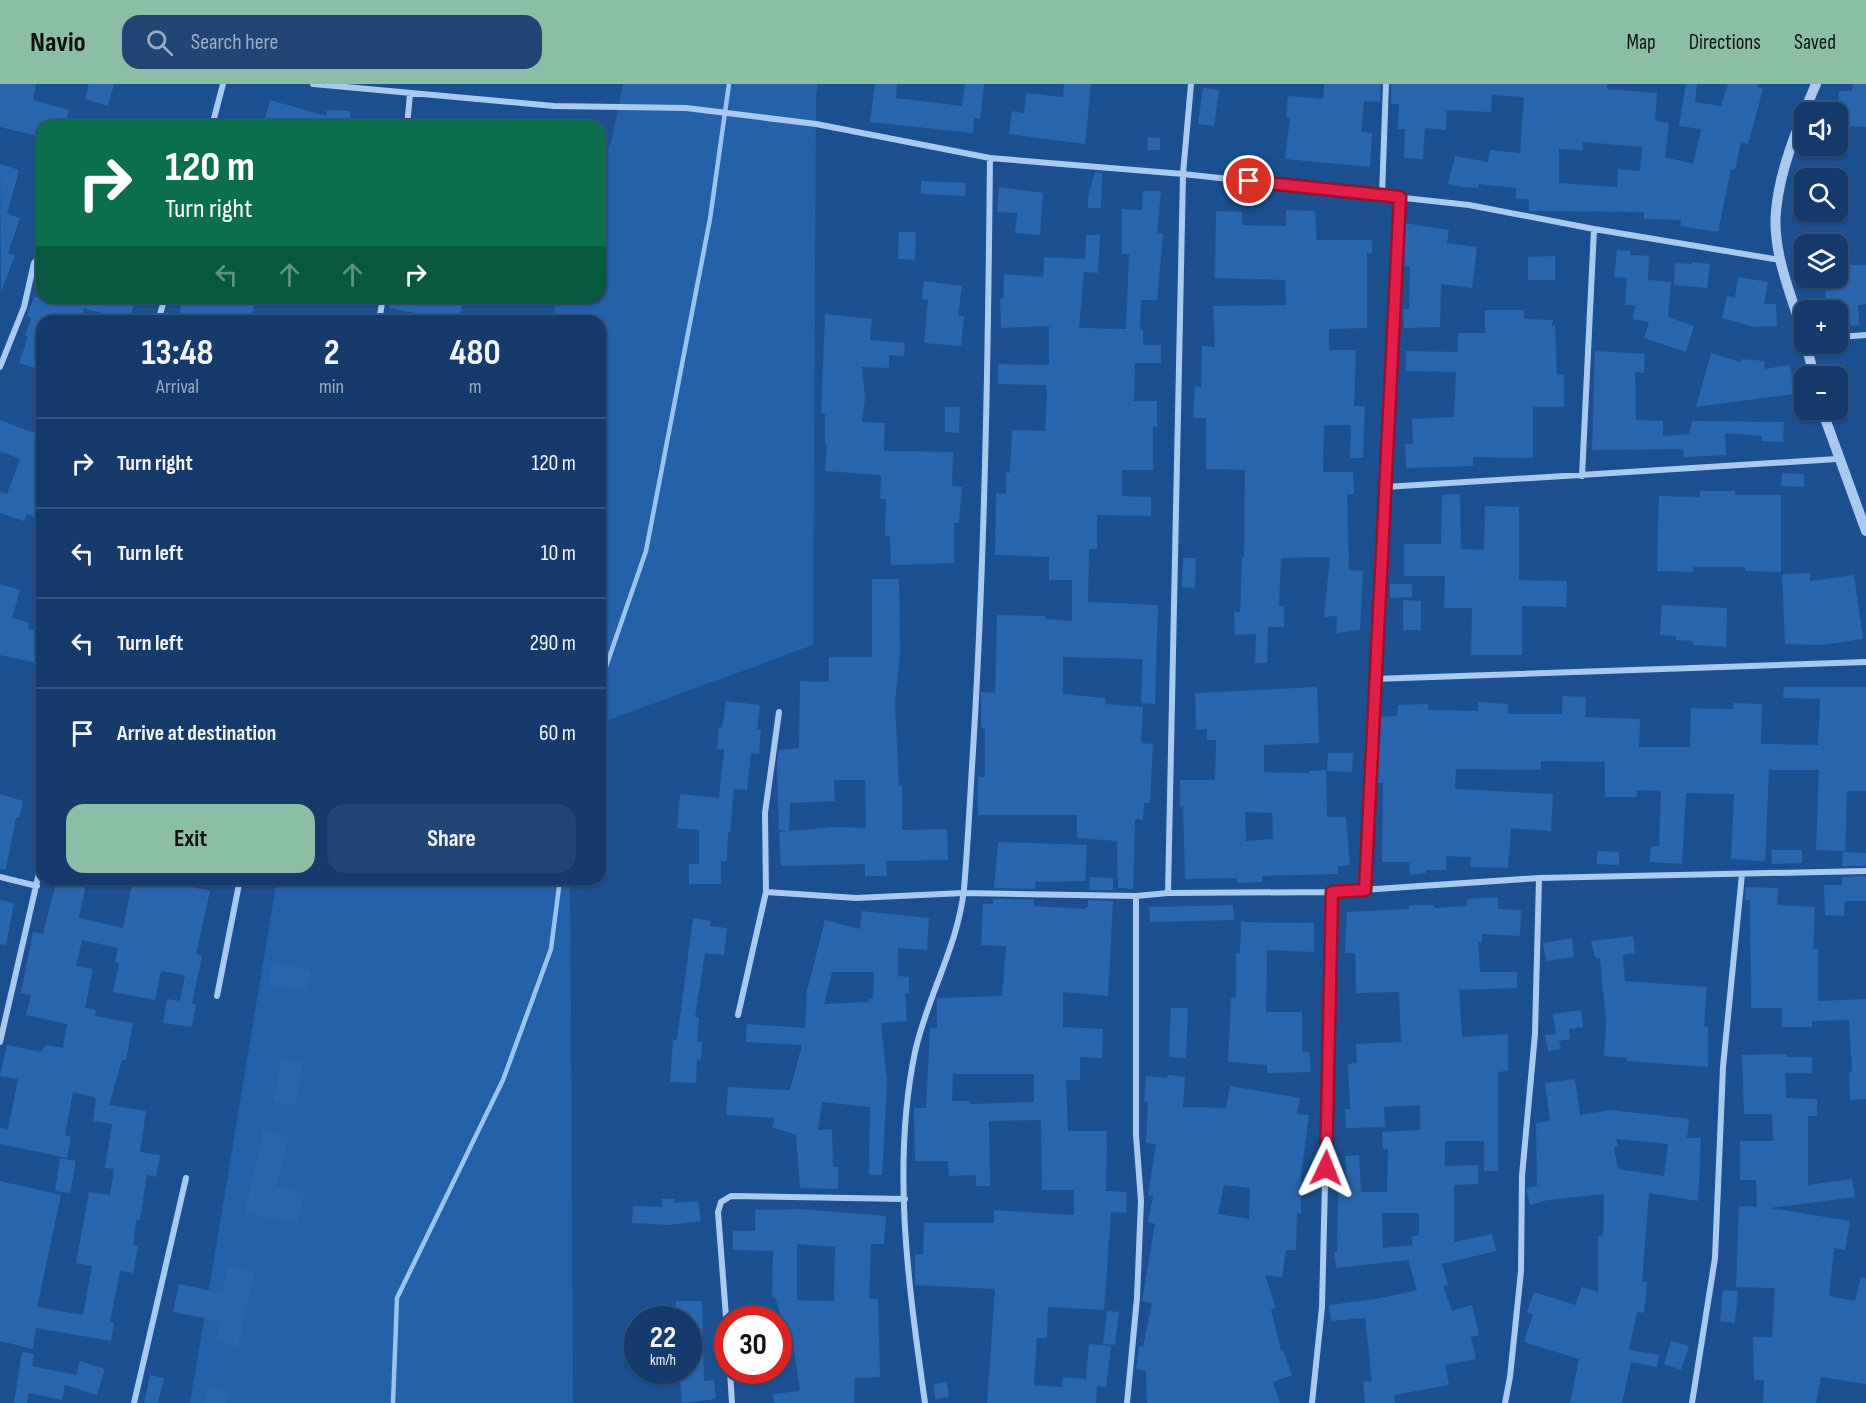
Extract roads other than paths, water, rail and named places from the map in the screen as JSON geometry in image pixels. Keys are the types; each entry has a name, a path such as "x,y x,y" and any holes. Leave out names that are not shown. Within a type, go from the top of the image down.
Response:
{"street":[{"path":"214,120 223,84"},
{"path":"313,84 554,106 686,108 816,124 990,158 1183,174 1469,205 1594,229 1781,260"},
{"path":"1168,893 1183,174 1191,84"},
{"path":"1382,195 1386,84"},
{"path":"1794,303 1781,260 1776,212 1793,138 1816,84"},
{"path":"408,120 410,94"},
{"path":"925,1403 911,1301 905,1199 904,1118 916,1048 943,971 964,893 978,661 986,464 990,158"},
{"path":"1365,890 1400,197"},
{"path":"1582,476 1594,229"},
{"path":"0,367 24,307 36,261"},
{"path":"1848,336 1866,335"},
{"path":"1825,420 1866,531"},
{"path":"1385,488 1838,459"},
{"path":"1374,679 1866,662"},
{"path":"738,1015 766,892 765,813 779,712"},
{"path":"766,892 856,898 964,893 1136,896 1168,893 1332,892 1539,878 1866,871"},
{"path":"1692,1403 1715,1258 1723,1067 1742,874"},
{"path":"0,877 38,886 0,1042"},
{"path":"1505,1403 1510,1377 1521,1271 1522,1176 1535,1034 1539,878"},
{"path":"217,996 239,885"},
{"path":"1312,1403 1322,1307 1332,892"},
{"path":"1127,1403 1137,1298 1141,1201 1136,1135 1136,896"},
{"path":"134,1403 186,1178"},
{"path":"725,1306 718,1212 721,1202 731,1196 905,1199"},
{"path":"731,1384 732,1403"}],"waterway":[{"path":"606,667 646,551 710,219 729,84"},
{"path":"393,1403 397,1298 503,1080 551,949 559,885"}]}
